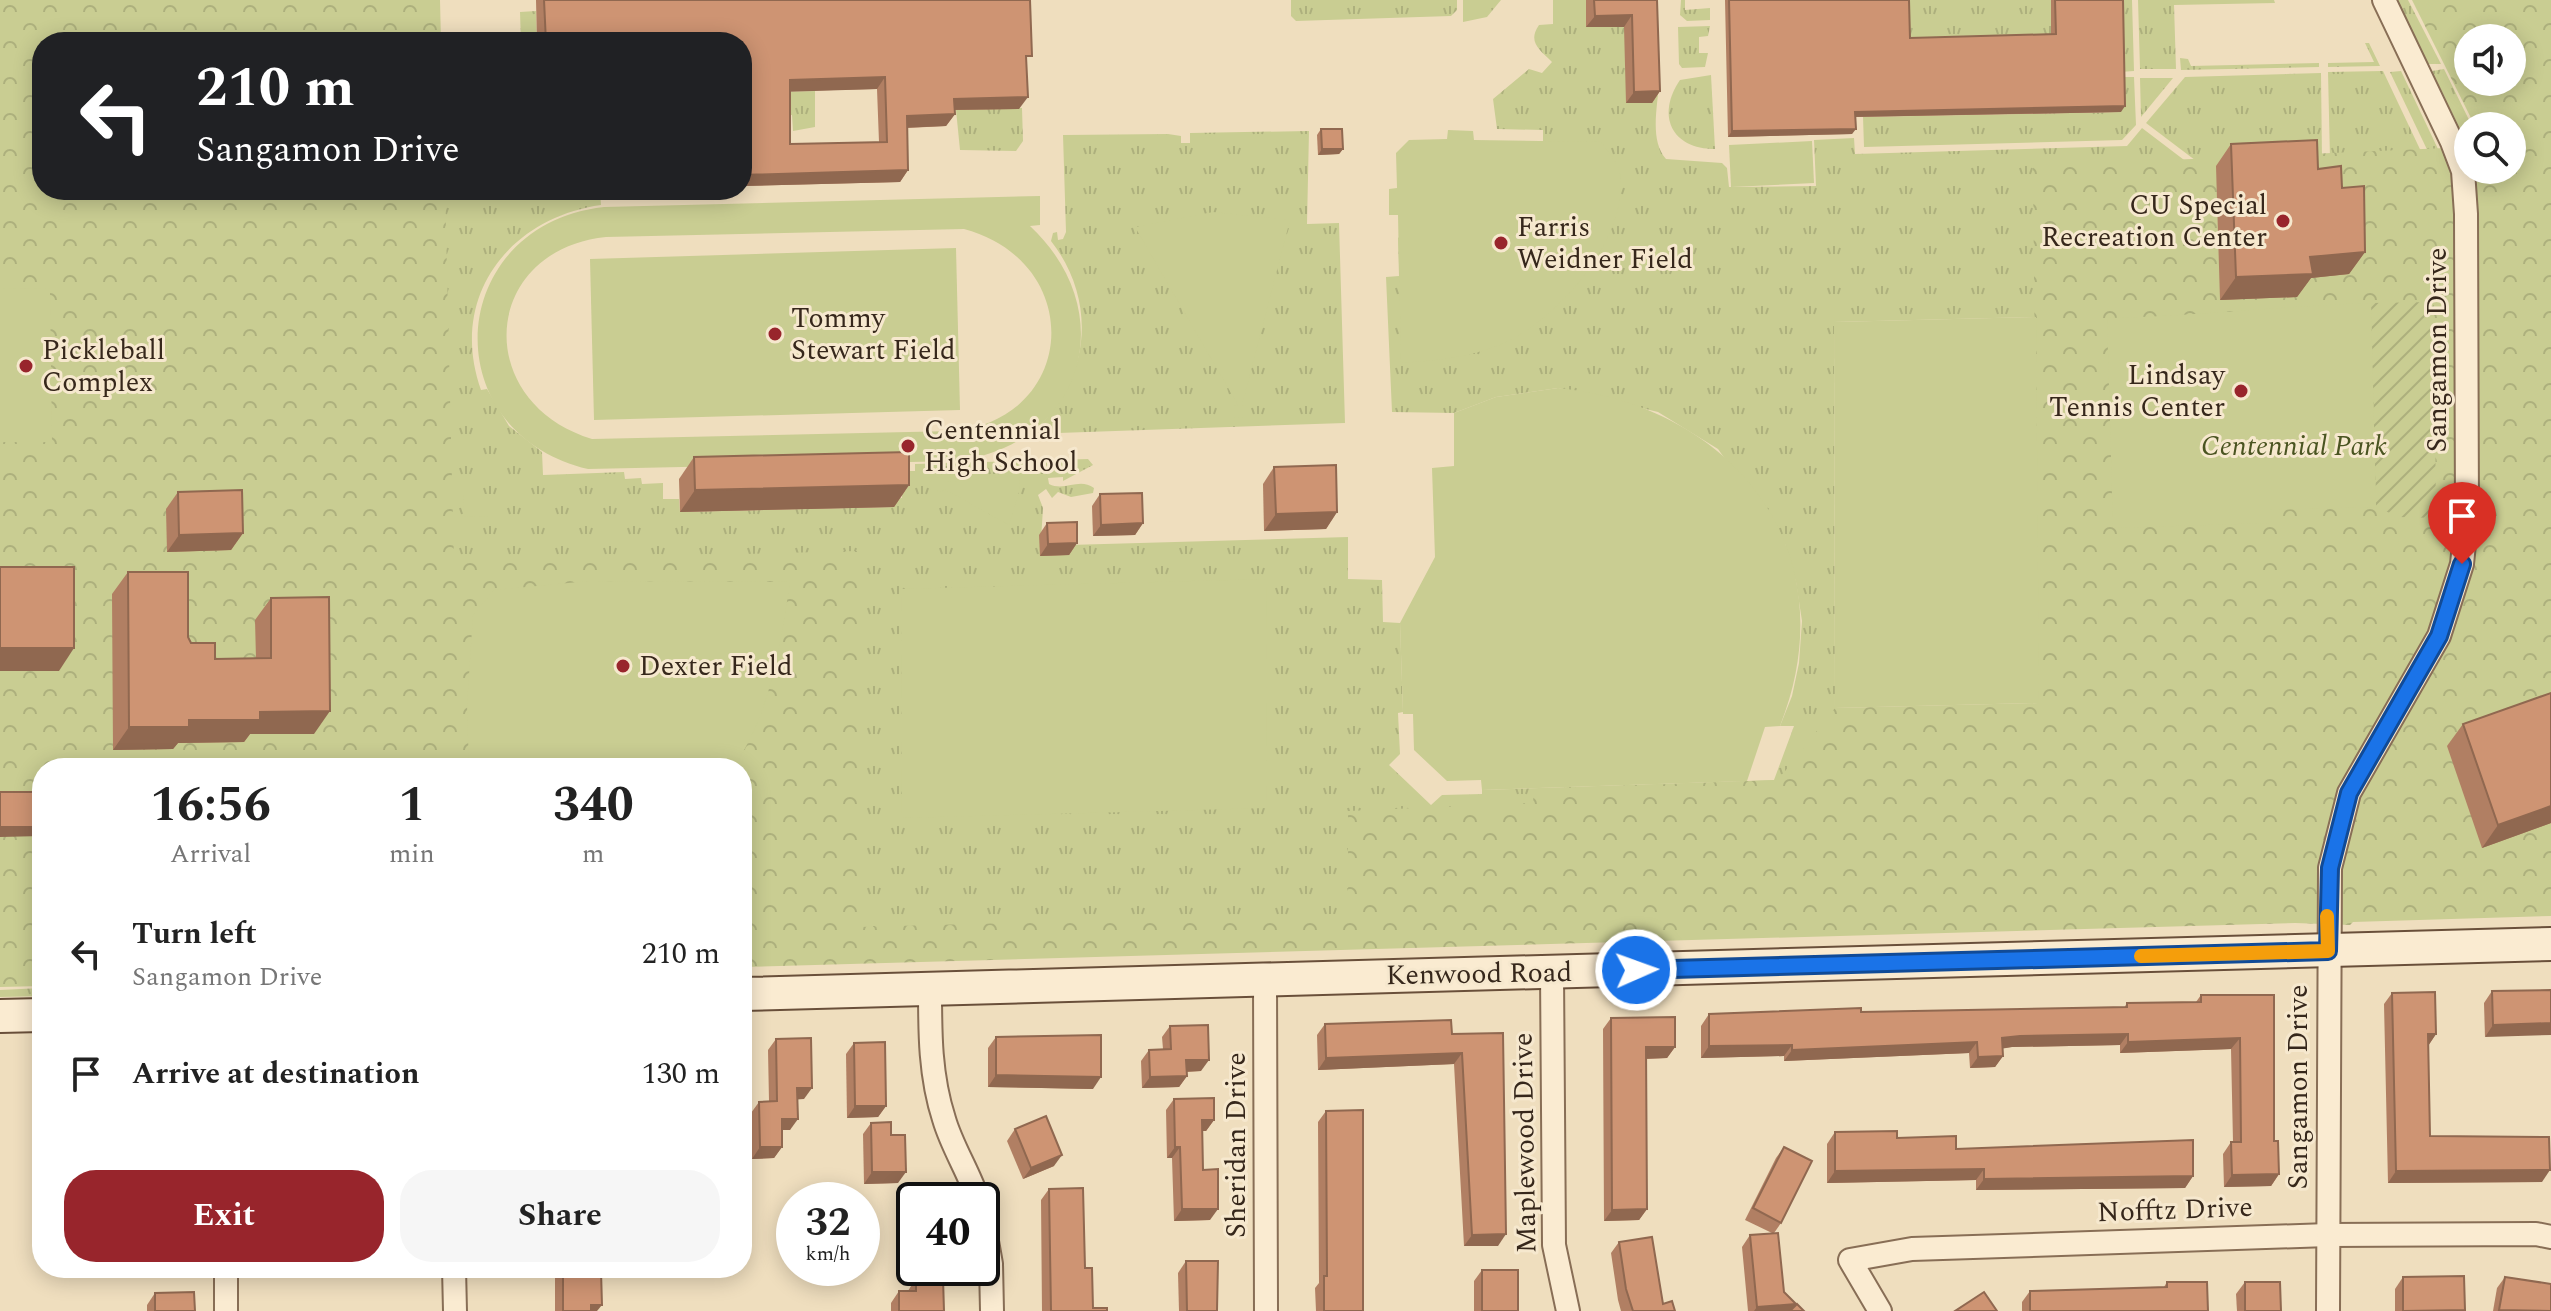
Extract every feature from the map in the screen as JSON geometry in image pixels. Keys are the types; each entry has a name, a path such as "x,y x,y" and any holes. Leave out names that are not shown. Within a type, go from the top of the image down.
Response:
{"street":[{"name":"Sangamon Drive","path":"2328,1311 2330,868 2338,826 2363,763 2439,636 2462,564 2467,514 2466,214 2463,171 2384,0"},
{"name":"Kenwood Road","path":"752,994 2551,944"},
{"name":"Maplewood Drive","path":"1552,973 1554,1245 1568,1311"},
{"name":"Sheridan Drive","path":"1265,979 1266,1311"},
{"path":"930,989 930,1054 936,1091 944,1122 970,1182"},
{"path":"0,1016 32,1015"},
{"name":"Nofftz Drive","path":"1880,1311 1850,1260 1912,1249 2328,1235 2536,1234 2551,1237"},
{"path":"226,1278 226,1311"},
{"path":"454,1278 455,1311"},
{"path":"991,1286 992,1311"}],"green space":[{"name":"Centennial Park","path":"0,0 440,0 441,32 32,32 32,200 445,200 454,562 857,551 858,927 1348,914 1348,811 1533,803 1534,789 1778,780 1835,708 2038,703 2033,166 2454,148 2454,184 2526,184 2526,112 2468,112 2460,96 2526,96 2526,24 2454,24 2454,84 2412,0 2551,0 2551,916 2353,922 2350,925 2295,923 752,967 752,758 32,758 32,986 0,987"},
{"path":"1291,0 1457,0 1457,10 1451,16 1296,21 1291,16"},
{"path":"1463,0 1501,0 1487,17 1463,22"},
{"path":"1553,0 1586,0 1587,27 1612,1 1651,82 1659,82 1656,133 1666,159 1722,163 1727,168 1729,187 1816,186 1814,140 1854,138 1855,154 2127,146 2142,128 2217,185 2035,257 2036,317 1834,322 1835,708 2299,863 752,964 752,758 727,758 0,289 38,200 601,200 601,205 568,213 539,226 514,245 494,268 480,294 473,324 473,356 481,390 487,389 509,426 542,452 543,475 624,472 625,479 641,478 642,484 663,483 663,499 679,499 680,512 893,507 893,498 902,498 901,471 915,471 915,464 1088,459 1093,465 1063,481 1063,477 1048,478 1049,484 1055,486 1088,485 1094,488 1093,493 1071,497 1058,492 1052,498 1046,489 1038,495 1043,508 1040,556 1069,545 1348,537 1348,579 1382,580 1383,622 1400,623 1403,712 1398,713 1400,754 1389,765 1431,805 1442,795 1482,794 1482,790 1774,780 1794,726 1780,726 1792,696 1799,663 1802,621 1796,582 1785,544 1718,449 1658,412 1558,388 1496,397 1454,413 1392,412 1386,277 1399,276 1398,238 1499,141 1543,141 1543,130 1497,129 1493,99 1529,69 1542,73 1552,62 1536,45 1534,36 1539,25 1553,24"},
{"path":"1681,0 1685,0 1685,10 1710,8 1710,20 1687,21 1680,15"},
{"path":"1905,0 2051,0 2052,40 1906,43"},
{"path":"2119,0 2132,0 2134,71 2120,72"},
{"path":"2138,0 2274,0 2275,3 2174,5 2176,69 2140,69"},
{"path":"2396,0 2408,0 2441,64 2428,64"},
{"path":"536,11 537,32 521,32 520,12"},
{"path":"1710,26 1708,36 1699,37 1699,53 1708,53 1705,67 1682,68 1679,64 1678,27"},
{"path":"2365,43 2369,43 2380,66 2328,67 2328,63 2374,62"},
{"path":"2180,58 2188,59 2191,66 2319,63 2319,67 2181,70"},
{"path":"2444,69 2454,96 2457,96 2465,112 2454,112 2454,117 2432,71"},
{"path":"2383,71 2426,162 2330,159 2328,72"},
{"path":"2401,71 2438,149 2432,160 2390,72"},
{"path":"2321,73 2322,160 2216,176 2146,123 2185,77"},
{"path":"1711,75 1715,149 1688,143 1672,128 1669,117 1669,106 1680,80"},
{"path":"2124,77 2134,77 2136,125 2122,140 1864,147 1863,117 2121,112"},
{"path":"2140,78 2173,78 2141,117"},
{"path":"815,91 815,127 793,131 792,115 782,116 782,92"},
{"path":"1022,108 1023,141 1016,151 960,150 956,110"},
{"name":"Farris Weidner Field","path":"1448,130 1473,131 1474,140 1601,142 1619,170 1620,197 1604,246 1589,269 1553,310 1533,326 1501,344 1473,353 1401,363 1398,215 1389,215 1389,189 1397,188 1396,153 1409,140 1447,139"},
{"path":"1309,131 1307,224 1339,223 1345,423 1030,434 1050,414 1065,391 1076,367 1081,342 1081,316 1076,290 1066,265 1051,241 1053,233 1057,232 1058,240 1063,239 1066,232 1063,135 1168,134 1181,136 1181,143 1190,143 1190,133"},
{"path":"1812,141 1814,183 1731,187 1729,145"},
{"path":"1040,196 1040,225 1030,226 1059,260 1076,297 1081,334 1076,370 1060,403 1034,430 999,450 956,461 588,469 537,448 502,415 483,375 478,331 488,288 512,250 551,222 604,207","holes":["964,229 1004,247 1031,273 1047,304 1051,338 1044,370 1025,399 995,420 954,431 592,439 553,420 526,394 510,362 507,329 515,297 534,269 565,248 606,237"]},
{"path":"1213,212 1290,220 1242,405 1247,406 1247,417 1234,418 1234,406 1238,405 1135,227"},
{"name":"Tommy Stewart Field","path":"956,248 960,410 594,420 590,259"},
{"name":"Pickleball Complex","path":"50,288 52,442 0,442 0,289"},
{"path":"2434,302 2436,518 2399,517 2376,507 2371,303"},
{"name":"Lindsay Tennis Center","path":"2371,303 2376,507 2269,510 2269,523 2113,528 2107,318"},
{"path":"2036,317 2039,703 1835,708 1834,322"},
{"path":"1558,388 1621,401 1677,424 1724,457 1761,498 1787,547 1799,602 1798,662 1780,726 1765,727 1747,781 1482,790 1481,780 1447,781 1414,750 1413,714 1403,714 1400,623 1435,557 1432,468 1454,466 1454,413 1496,397"},
{"path":"1019,475 1020,489 1009,525 944,489 942,492 929,489 932,476 947,479 947,482"},
{"path":"463,494 488,494 488,516 464,517"},
{"path":"1266,579 1267,808 902,818 901,589"},
{"name":"Dexter Field","path":"589,581 790,582 772,678 757,724 739,758 469,758 467,705 473,615 494,590"},
{"path":"32,988 32,996 0,997 0,990"}],"building":[{"path":"544,0 1030,0 1032,56 1026,56 1028,97 954,99 955,114 907,116 908,170 752,175 752,32 546,32","holes":["885,77 887,142 790,144 790,80"]},
{"path":"1594,0 1657,0 1660,91 1634,92 1632,15 1595,16"},
{"path":"1729,0 1909,0 1910,38 2056,34 2055,0 2123,0 2125,106 1855,112 1856,129 1732,131"},
{"path":"1321,129 1342,129 1343,149 1322,149"},
{"name":"CU Special Recreation Center","path":"2317,140 2318,169 2341,166 2342,188 2364,186 2365,252 2310,257 2313,274 2236,277 2231,144"},
{"path":"909,452 909,485 695,490 694,457"},
{"path":"1336,465 1337,512 1276,514 1274,467"},
{"path":"242,490 243,533 179,535 178,492"},
{"path":"1142,493 1143,523 1101,525 1100,494"},
{"path":"1077,522 1077,543 1048,544 1047,523"},
{"path":"0,567 74,567 74,648 0,648"},
{"path":"128,572 188,572 188,637 191,643 215,643 215,659 271,658 271,598 329,597 330,711 260,712 260,720 189,720 189,727 129,727"},
{"path":"2551,693 2551,806 2498,825 2463,724"},
{"path":"0,792 32,792 32,827 0,827"},
{"path":"2551,990 2551,1023 2493,1025 2492,991"},
{"path":"2435,992 2436,1034 2428,1034 2430,1136 2549,1137 2550,1170 2396,1171 2392,993"},
{"path":"2201,995 2274,995 2274,1141 2278,1141 2279,1174 2232,1175 2231,1142 2241,1142 2240,1038 2128,1042 2128,1034 2020,1036 2002,1038 2003,1056 1978,1057 1977,1042 1792,1050 1792,1045 1709,1046 1709,1014 1861,1008 1861,1012 2127,1007 2127,1003 2201,1002"},
{"path":"1675,1017 1675,1047 1646,1047 1647,1209 1612,1210 1611,1018"},
{"path":"1451,1020 1452,1034 1503,1033 1506,1234 1472,1235 1462,1053 1326,1058 1325,1024"},
{"path":"1208,1025 1209,1060 1186,1060 1187,1076 1150,1077 1149,1050 1171,1049 1170,1026"},
{"path":"1101,1035 1101,1077 996,1075 996,1037"},
{"path":"811,1038 812,1088 797,1088 798,1119 782,1119 782,1147 760,1147 759,1102 777,1101 776,1039"},
{"path":"885,1042 886,1106 855,1106 854,1043"},
{"path":"1214,1098 1214,1120 1202,1120 1203,1170 1218,1169 1218,1209 1182,1209 1180,1147 1175,1147 1174,1099"},
{"path":"1363,1110 1363,1311 1324,1311 1324,1276 1327,1276 1326,1111"},
{"path":"1046,1116 1062,1155 1031,1168 1015,1129"},
{"path":"891,1122 891,1135 905,1135 906,1172 872,1172 871,1123"},
{"path":"1897,1131 1897,1138 1956,1136 1956,1149 2193,1140 2193,1176 1984,1179 1984,1169 1835,1171 1835,1132"},
{"path":"1784,1147 1812,1161 1781,1223 1753,1208"},
{"path":"1083,1188 1085,1268 1092,1268 1093,1308 1107,1308 1107,1311 1051,1311 1049,1189"},
{"path":"1778,1233 1784,1292 1796,1304 1757,1307 1750,1235"},
{"path":"1652,1237 1663,1304 1672,1301 1675,1311 1633,1311 1626,1289 1619,1242"},
{"path":"1186,1261 1218,1261 1217,1311 1187,1311"},
{"path":"1482,1270 1518,1270 1518,1311 1482,1311"},
{"path":"2464,1276 2465,1310 2403,1311 2403,1277"},
{"path":"2505,1277 2551,1284 2551,1311 2499,1310"},
{"path":"563,1278 601,1278 602,1305 591,1305 591,1311 563,1311"},
{"path":"2167,1282 2207,1282 2208,1311 2030,1311 2030,1291 2167,1287"},
{"path":"2245,1282 2280,1282 2281,1311 2245,1311"},
{"path":"916,1286 943,1286 944,1311 899,1311 899,1291 916,1291"},
{"path":"194,1292 195,1311 155,1311 155,1293"},
{"path":"1984,1292 1997,1311 1955,1311"},
{"path":"1797,1304 1804,1311 1790,1311"}],"slow traffic":[{"path":"2141,956 2328,951 2327,916"}],"place":[{"name":"CU Special Recreation Center","path":"2283,221"},
{"name":"Farris Weidner Field","path":"1501,243"},
{"name":"Tommy Stewart Field","path":"775,334"},
{"name":"Pickleball Complex","path":"26,366"},
{"name":"Lindsay Tennis Center","path":"2241,391"},
{"name":"Centennial High School","path":"908,446"},
{"name":"Dexter Field","path":"623,666"}],"route":[{"path":"1636,970 2328,951 2330,868 2338,826 2349,793 2363,763 2412,686 2439,636 2462,564"}]}
